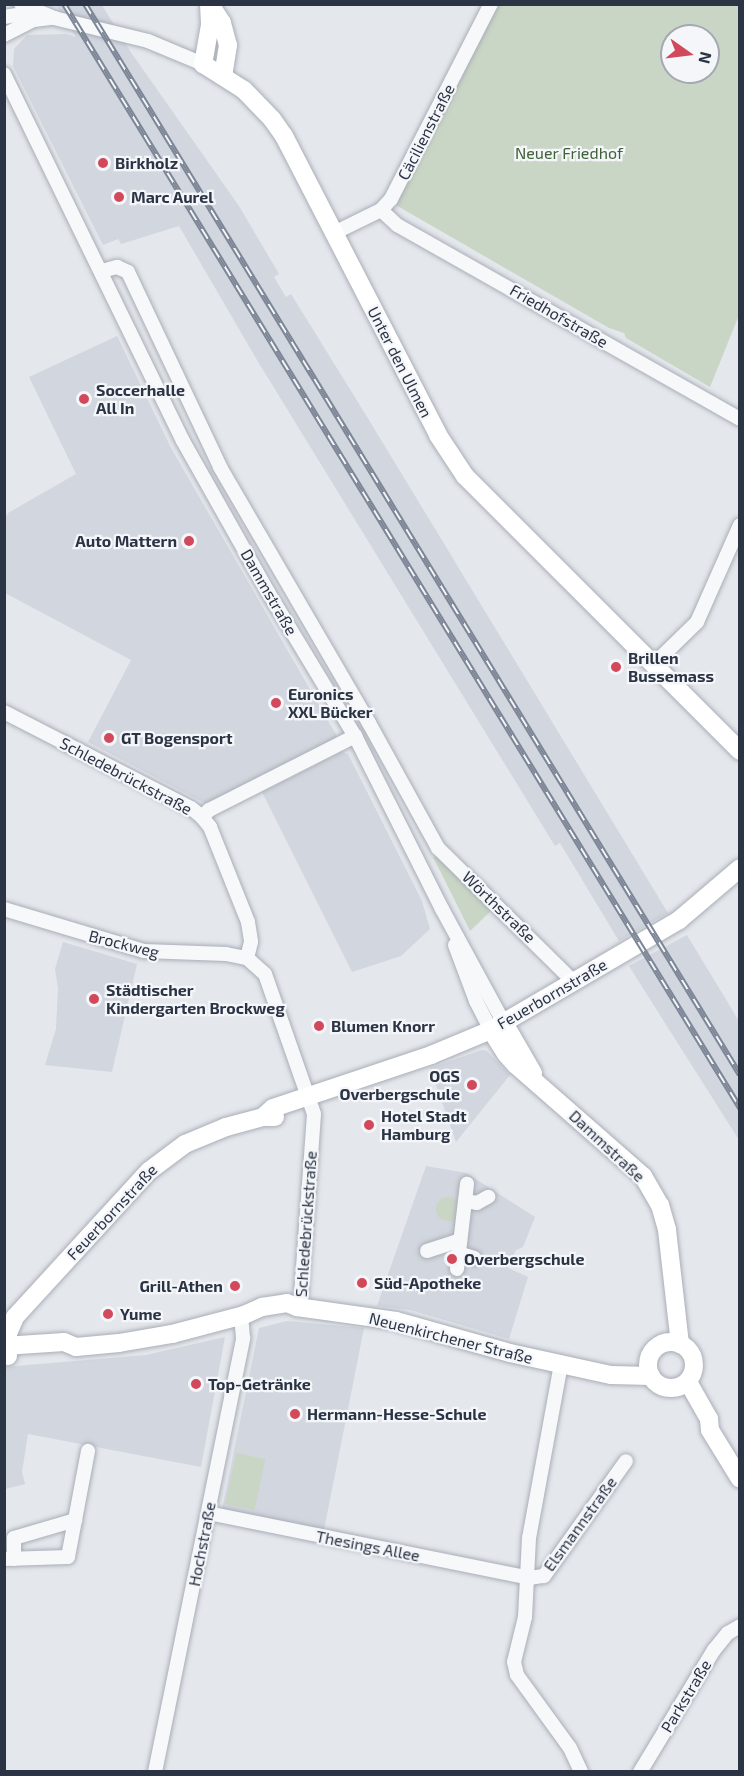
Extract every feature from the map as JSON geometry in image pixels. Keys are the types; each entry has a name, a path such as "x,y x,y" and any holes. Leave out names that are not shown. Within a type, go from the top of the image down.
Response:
{"main road":[{"path":"203,64 210,25 210,4"},
{"path":"210,4 222,23 228,45 223,75"},
{"name":"Unter den Ulmen","path":"203,64 223,75 272,118 288,144 438,435 465,477 740,751"},
{"name":"Feuerbornstraße","path":"6,1351 9,1328 15,1317 149,1171 185,1144 226,1127 263,1117 276,1117 310,1099 337,1092 345,1084 470,1040 498,1026 679,920 740,868"},
{"name":"Dammstraße","path":"498,1026 539,1084 643,1176 660,1205 673,1262 673,1288 681,1344"},
{"name":"Dammstraße","path":"662,1344 673,1288"},
{"name":"Neuenkirchener Straße","path":"6,1351 64,1342 76,1347 172,1334 242,1315 263,1317 289,1314 298,1307 396,1322 565,1365 611,1365 650,1369"},
{"path":"662,1344 681,1344 687,1348 694,1361 692,1376 682,1385 661,1386 650,1369 656,1348 662,1344"},
{"path":"682,1385 709,1419 710,1430 740,1479"}],"street":[{"name":"Unter den Ulmen","path":"21,4 54,18 148,41 203,64"},
{"name":"Cäcilienstraße","path":"334,233 381,210 391,200 487,6"},
{"path":"4,16 37,11"},
{"name":"Unter den Ulmen","path":"4,35 34,21 54,18"},
{"name":"Dammstraße","path":"4,74 183,441 268,592 354,736 418,859 498,1026"},
{"name":"Dammstraße","path":"4,96 38,147"},
{"name":"Friedhofstraße","path":"381,210 397,225 740,419"},
{"name":"Dammstraße","path":"102,271 117,267 128,272 220,467 369,723 438,848"},
{"path":"653,665 696,622 740,525"},
{"name":"Schledebrückstraße","path":"4,712 191,808 210,827 248,922 251,942 247,958 257,964 269,981 314,1114 298,1307"},
{"path":"202,817 209,810 354,736"},
{"path":"418,859 438,848"},
{"name":"Wörthstraße","path":"438,848 574,982"},
{"name":"Brockweg","path":"4,909 144,951 226,954 247,958"},
{"path":"456,1269 467,1184"},
{"path":"465,1201 477,1203 488,1197"},
{"path":"431,1255 459,1247"},
{"path":"459,1247 474,1258"},
{"name":"Hochstraße","path":"155,1772 243,1338 242,1315"},
{"path":"565,1365 530,1538 525,1617 515,1652 517,1675 570,1748 581,1772"},
{"path":"75,1520 14,1539 9,1559 68,1557 75,1520 88,1451"},
{"name":"Elsmannstraße","path":"529,1578 544,1576 626,1461"},
{"name":"Thesings Allee","path":"208,1514 529,1578"},
{"name":"Parkstraße","path":"640,1772 714,1650 728,1633 740,1626"}],"shaded area":[{"path":"56,5 102,5 130,51 239,206 279,274 274,277 286,297 291,294 668,913 619,941 560,843 555,846 257,360 179,226 121,244 118,239 103,245 13,66 14,49 27,35 66,34 76,37"},
{"path":"117,336 171,448 338,738 206,804 88,742 131,660 5,593 4,519 8,513 76,474 29,377"},
{"path":"342,752 348,754 422,901 430,929 401,956 352,972 262,792"},
{"path":"687,935 739,1021 739,1140 629,966"},
{"name":"Städtischer Kindergarten Brockweg","path":"63,942 137,964 112,1072 45,1065 56,1029 58,988 55,969"},
{"path":"482,1050 487,1051 510,1075 456,1142 430,1068"},
{"name":"Overbergschule","path":"426,1166 466,1173 535,1217 523,1247 516,1250 508,1268 528,1277 509,1339 410,1310 377,1306"},
{"name":"Hermann-Hesse-Schule","path":"287,1321 364,1328 324,1530 222,1510 259,1328"},
{"path":"225,1337 201,1467 28,1434 22,1472 25,1484 5,1489 4,1367 146,1355"}],"green space":[{"name":"Neuer Friedhof","path":"499,5 739,5 739,315 710,387 626,338 624,333 609,328 394,204"},
{"path":"433,857 441,857 494,908 470,931"},
{"path":"448,1197 457,1200 460,1209 457,1218 448,1221 439,1218 436,1209 439,1200"},
{"path":"236,1453 265,1459 255,1510 225,1504"}],"railway":[{"path":"64,4 740,1108"},
{"path":"85,4 740,1075"}],"place":[{"name":"Birkholz","path":"103,163"},
{"name":"Marc Aurel","path":"119,197"},
{"name":"Soccerhalle All In","path":"84,399"},
{"name":"Auto Mattern","path":"189,541"},
{"name":"Brillen Bussemass","path":"616,667"},
{"name":"Euronics XXL Bücker","path":"276,703"},
{"name":"GT Bogensport","path":"109,738"},
{"name":"Städtischer Kindergarten Brockweg","path":"94,999"},
{"name":"Blumen Knorr","path":"319,1026"},
{"name":"OGS Overbergschule","path":"472,1085"},
{"name":"Hotel Stadt Hamburg","path":"369,1125"},
{"name":"Overbergschule","path":"452,1259"},
{"name":"Süd-Apotheke","path":"362,1283"},
{"name":"Grill-Athen","path":"235,1286"},
{"name":"Yume","path":"108,1314"},
{"name":"Top-Getränke","path":"196,1384"},
{"name":"Hermann-Hesse-Schule","path":"295,1414"}]}
